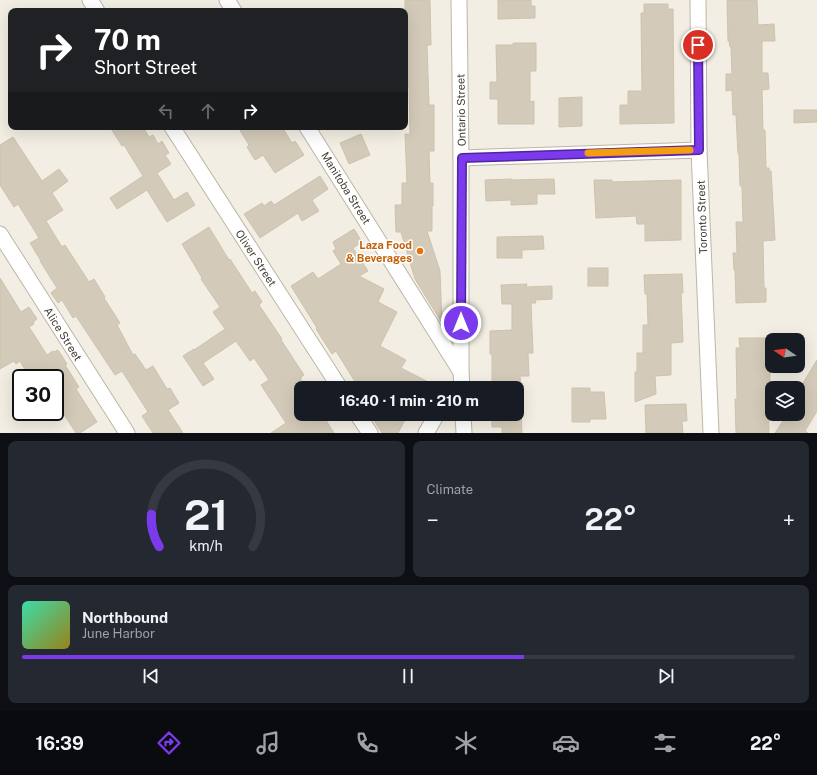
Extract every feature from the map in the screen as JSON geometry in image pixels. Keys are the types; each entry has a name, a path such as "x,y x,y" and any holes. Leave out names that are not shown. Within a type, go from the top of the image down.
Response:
{"street":[{"name":"Ontario Street","path":"459,0 462,158 462,381"},
{"name":"Toronto Street","path":"698,0 699,150 710,433"},
{"name":"Oliver Street","path":"174,130 335,381"},
{"name":"Manitoba Street","path":"309,130 462,372"},
{"path":"462,158 699,150"},
{"name":"Alice Street","path":"0,234 127,433"},
{"path":"456,381 462,372"},
{"path":"362,421 370,433"},
{"path":"426,433 433,421"},
{"path":"464,421 464,433"}],"building":[{"path":"405,0 430,0 431,45 427,45 429,105 434,105 434,151 429,151 430,183 433,183 432,231 427,231 440,271 442,323 415,279 401,232 396,232 395,205 402,205 402,183 407,183 405,134 410,134 408,87 408,8 405,8"},
{"path":"498,0 531,0 531,6 535,6 535,18 498,19"},
{"path":"727,0 757,0 758,25 774,24 775,41 762,41 762,73 768,73 769,89 762,90 763,130 765,130 766,168 769,168 769,171 771,171 775,240 763,241 764,288 766,288 766,302 736,303 733,253 737,253 736,222 743,222 742,186 740,186 736,115 733,115 732,90 726,91 726,74 732,74 731,47 728,41"},
{"path":"644,4 668,4 668,9 673,9 674,123 620,124 620,105 628,105 628,91 642,91 641,13 644,13"},
{"path":"513,43 536,43 536,71 530,71 530,102 534,101 534,124 498,124 498,99 490,99 490,82 497,82 496,45 513,45"},
{"path":"582,97 582,126 559,127 559,98"},
{"path":"794,110 817,110 817,122 794,123"},
{"path":"112,130 145,130 149,137 153,135 158,144 162,141 169,153 165,155 171,164 157,173 174,200 187,192 195,205 167,222 147,190 117,209 110,198 143,176 124,145 122,146"},
{"path":"240,130 284,130 292,143 295,141 304,155 275,173 263,155 255,160 247,147 249,145"},
{"path":"361,134 370,155 349,164 340,143"},
{"path":"13,137 42,181 59,169 68,181 52,193 63,210 46,221 62,247 65,245 89,282 94,279 120,323 117,325 133,355 135,354 146,370 153,366 167,389 170,388 179,403 168,410 183,433 153,433 142,416 148,412 122,371 115,375 76,316 73,318 62,300 58,303 51,293 57,288 30,243 39,238 18,204 14,207 0,185 0,145"},
{"path":"320,176 328,189 312,200 319,211 302,221 298,213 260,238 244,214 262,203 264,206 271,201 274,205"},
{"path":"554,179 555,194 537,194 537,204 511,205 511,200 486,201 485,180"},
{"path":"594,180 612,180 612,182 681,180 681,240 645,241 645,224 637,224 636,216 596,218"},
{"path":"209,227 229,260 230,259 252,293 255,291 262,302 259,305 304,375 301,377 301,381 294,381 294,421 326,421 334,433 271,433 286,423 261,385 269,380 254,358 250,361 236,341 203,363 214,379 203,386 183,356 225,329 213,312 220,307 201,279 202,278 182,244"},
{"path":"354,229 362,242 353,248 368,271 359,276 384,289 378,302 397,312 380,346 406,360 401,368 426,381 355,381 336,351 332,354 291,286 313,272 318,279 341,264 333,251 336,249 333,242"},
{"path":"543,236 544,249 522,250 522,258 497,258 497,237"},
{"path":"588,268 608,268 608,286 588,286"},
{"path":"682,274 683,293 681,293 683,342 671,343 671,375 655,376 656,394 635,402 635,372 637,372 637,353 643,353 643,325 648,325 647,294 645,294 644,275"},
{"path":"0,278 21,312 29,307 37,319 33,322 34,324 29,327 47,355 58,350 67,364 65,365 79,387 76,389 97,422 80,433 76,433 64,414 64,369 25,369 20,361 16,364 14,361 0,369"},
{"path":"527,284 526,287 552,286 552,299 535,300 536,303 531,303 533,353 528,353 529,376 520,376 520,381 492,381 490,331 512,330 512,304 502,304 501,285"},
{"path":"739,338 765,338 765,373 770,373 770,381 765,381 765,421 769,421 769,433 736,433 736,348 740,348"},
{"path":"817,360 817,411 805,431 808,433 775,433 783,421 805,421 804,381"},
{"path":"572,388 590,388 590,392 604,392 606,419 590,419 590,422 572,422"},
{"path":"686,404 687,421 682,421 683,433 646,433 645,405"},
{"path":"374,421 404,421 398,433 382,433"},
{"path":"492,421 521,421 522,433 502,433 502,427 492,427"}],"slow traffic":[{"path":"588,153 690,150"}],"place":[{"name":"Laza Food & Beverages","path":"420,251"}],"route":[{"path":"461,323 462,158 699,150 698,45"}]}
